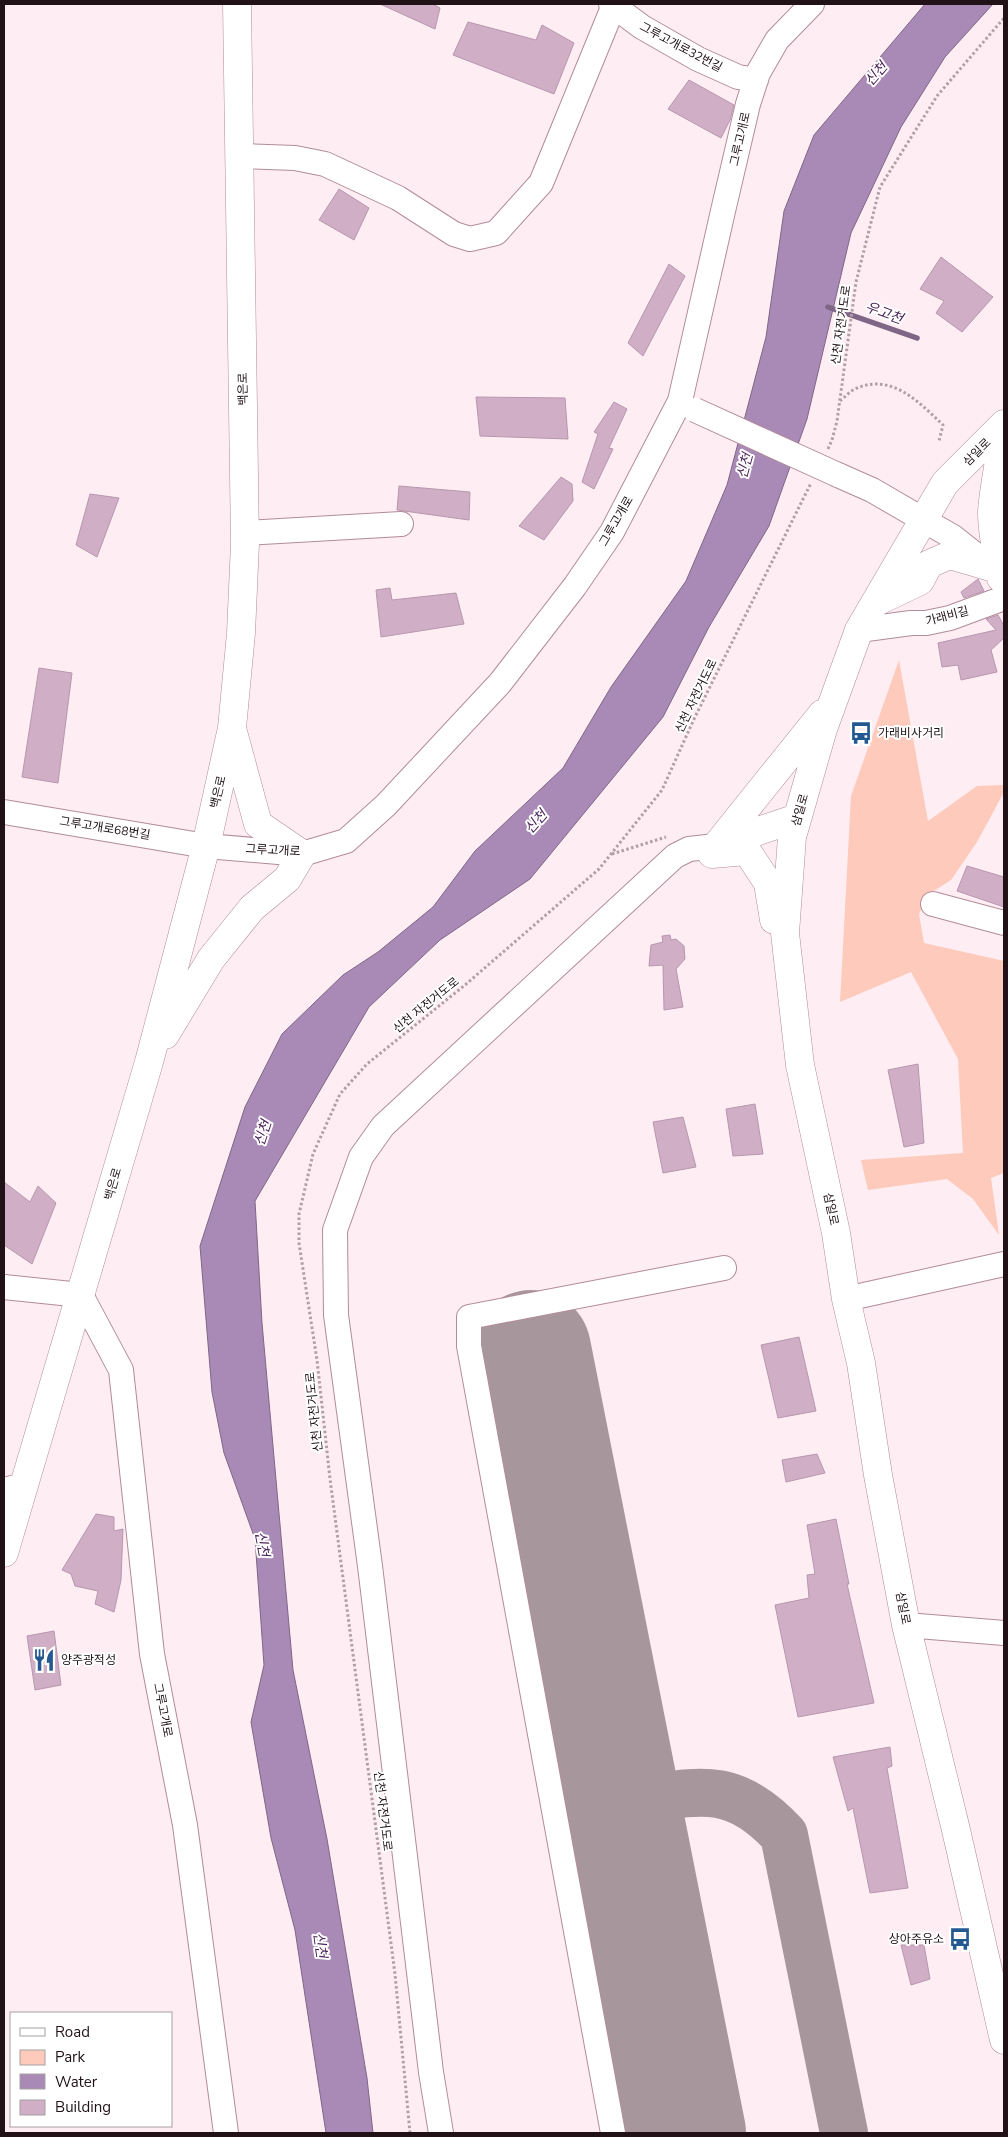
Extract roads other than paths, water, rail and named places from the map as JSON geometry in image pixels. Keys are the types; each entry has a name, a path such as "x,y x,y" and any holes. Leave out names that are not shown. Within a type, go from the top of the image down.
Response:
{"main road":[{"name":"백은로","path":"4,1553 14,1488 81,1295 149,1062 206,846 232,728 241,633 245,533 237,4"},
{"path":"1000,581 992,514 995,482 1002,445 1002,426"},
{"name":"삼일로","path":"1002,426 945,483 859,630 833,702 792,837 785,933 800,1065 836,1233 846,1299 861,1363 878,1475 906,1625 956,1830 1004,2040"},
{"path":"876,602 920,581 930,564 950,555 1000,581"},
{"path":"714,850 833,702"},
{"path":"149,1062 211,958 252,908 287,879 302,854 258,824 232,728"},
{"path":"714,850 797,818"},
{"path":"714,850 747,852 768,883 772,914 790,981"}],"street":[{"name":"그루고개로","path":"206,846 302,854 346,841 386,805 500,683 575,586 612,532 687,406 725,202 756,80 776,40 812,4"},
{"path":"239,156 295,158 325,164 398,198 454,234 470,238 496,233 541,183 613,5"},
{"name":"그루고개로32번길","path":"613,5 642,27 698,59 738,77 756,80"},
{"path":"687,406 831,466 922,520 953,536 1000,581"},
{"path":"245,533 401,524"},
{"name":"가래비길","path":"859,630 911,623 926,623 950,618 1000,581"},
{"name":"그루고개로68번길","path":"4,812 206,846"},
{"path":"441,2133 431,2072 370,1566 336,1315 335,1230 361,1157 383,1126 675,856 690,849 714,850"},
{"path":"933,904 1004,922"},
{"path":"846,1299 1004,1264"},
{"path":"613,2133 469,1346 469,1317 724,1268"},
{"path":"4,1287 81,1295"},
{"name":"그루고개로","path":"81,1295 121,1370 152,1654 184,1825 226,2133"},
{"path":"906,1625 1004,1633"}],"water":[{"name":"신천","path":"925,4 993,4 945,57 901,127 851,233 807,419 769,526 709,627 663,717 530,879 440,940 369,1007 255,1201 262,1323 293,1670 327,1839 367,2078 373,2133 326,2133 295,1930 271,1838 251,1722 264,1665 255,1539 224,1453 212,1392 200,1246 245,1107 282,1034 343,975 378,952 433,907 475,851 563,768 611,687 686,581 727,485 766,337 784,211 814,135"}],"waterway":[{"name":"우고천","path":"828,307 917,338"}],"place":[{"name":"가래비사거리","path":"861,733"},
{"name":"양주광적성","path":"44,1660"},
{"name":"상아주유소","path":"960,1939"}]}
